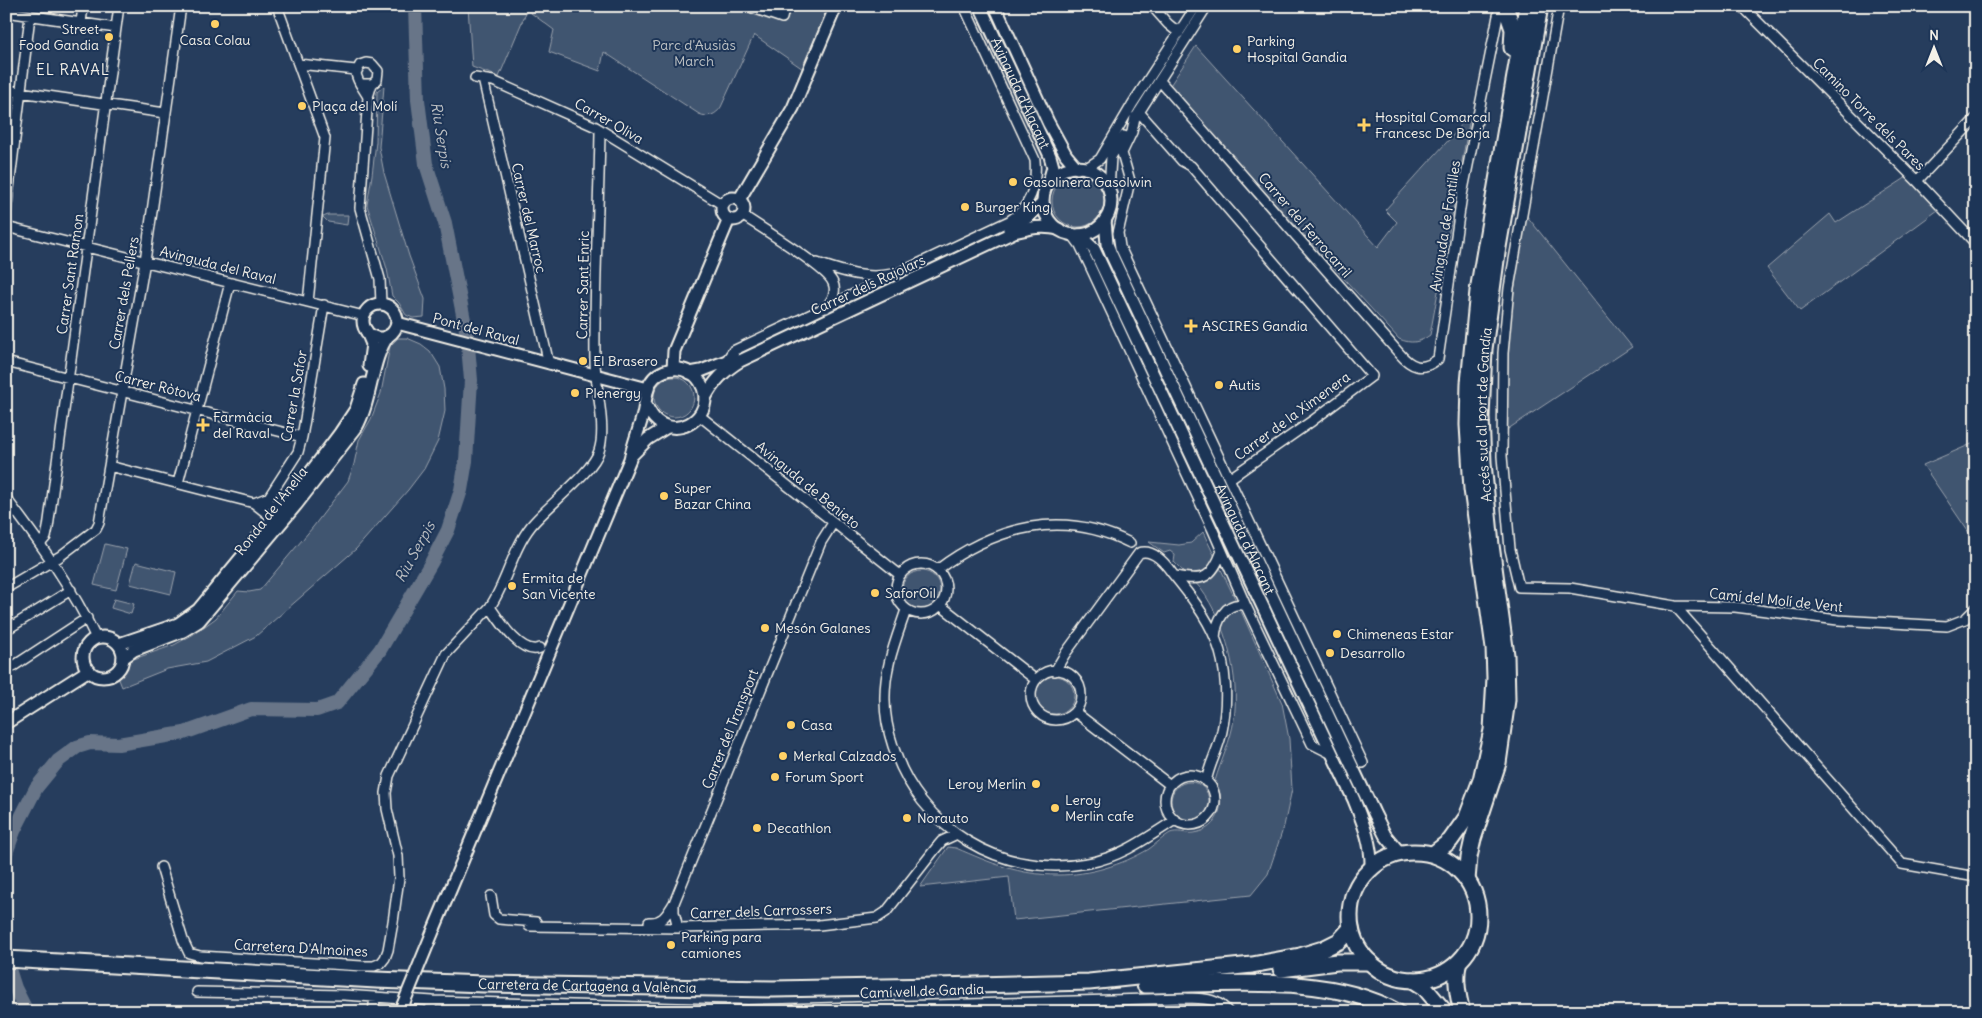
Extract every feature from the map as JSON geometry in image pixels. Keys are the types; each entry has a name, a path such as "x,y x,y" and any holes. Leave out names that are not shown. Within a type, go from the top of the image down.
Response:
{"highway":[{"name":"Accés sud al port de Gandia","path":"1433,854 1450,841 1462,826 1472,804 1489,748 1494,708 1494,648 1472,489 1468,425 1470,361 1477,298 1527,6"},
{"name":"Accés sud al port de Gandia","path":"1467,880 1473,839 1498,763 1508,680 1482,463 1482,368 1497,253 1540,6"},
{"path":"1495,188 1502,115 1513,42 1513,29 1502,8"},
{"name":"Accés sud al port de Gandia","path":"1416,852 1433,854 1446,860 1458,869 1467,880 1476,899 1478,920 1474,940 1458,965 1445,973 1424,979 1412,980 1394,977 1370,962 1360,951 1351,928 1350,912 1353,895 1360,881 1371,868 1384,859 1416,852"},
{"path":"1089,982 1252,965 1300,956 1339,941 1351,928"},
{"name":"Carretera de Cartagena a València","path":"6,958 422,982 576,986 773,989 1089,982"},
{"path":"1112,980 1217,976 1337,962 1370,962"},
{"path":"1458,965 1456,975 1462,1012"},
{"path":"1412,980 1424,987 1445,1012"},
{"path":"1089,982 1116,985 1300,985 1334,989 1366,998 1397,1012"}],"main road":[{"path":"739,200 793,108 836,6"},
{"name":"Avinguda d'Alacant","path":"980,6 1050,156 1052,167 1049,183"},
{"name":"Avinguda d'Alacant","path":"995,6 1048,122 1066,155 1081,168"},
{"path":"1081,168 1100,176 1109,190 1110,205 1105,220 1098,227 1089,232 1076,234 1059,230 1048,218 1043,203 1044,192 1049,183 1061,172 1081,168"},
{"path":"728,199 739,200 744,208 742,215 735,219 729,219 724,214 723,206 728,199"},
{"name":"Carrer dels Rajolars","path":"690,372 701,371 724,364 1018,225 1043,203"},
{"path":"673,369 674,351 729,219"},
{"name":"Avinguda d'Alacant","path":"1105,220 1107,244 1377,819 1389,842 1400,854"},
{"name":"Carrer dels Rajolars","path":"705,398 718,378 740,361 1014,232 1047,226 1059,230"},
{"name":"Avinguda d'Alacant","path":"1076,234 1094,249 1354,800 1367,834 1371,851 1371,868"},
{"path":"381,304 394,310 397,323 392,333 388,336 374,336 364,326 364,316 372,306 381,304"},
{"name":"Pont del Raval","path":"397,323 648,389"},
{"name":"Ronda de l'Anella","path":"119,644 178,624 193,615 284,505 356,409 372,353 372,341 366,330"},
{"name":"Ronda de l'Anella","path":"123,658 134,650 194,625 231,585 356,428 365,410 381,347 388,336"},
{"path":"400,1012 630,459 652,380 658,374 673,369 690,372 701,383 705,398 700,416 690,424 681,427 667,426 656,421 646,405"},
{"path":"630,459 648,439 667,426"},
{"path":"106,637 119,644 123,658 119,668 110,676 97,676 86,665 85,648 96,638 106,637"},
{"path":"6,714 78,667 86,665"},
{"path":"6,723 86,665"}],"street":[{"path":"80,23 83,6"},
{"name":"Carrer Sant Ramon","path":"40,544 47,533 88,246 119,6"},
{"name":"Carrer dels Pellers","path":"6,588 59,557 98,526 145,262 181,6"},
{"path":"277,6 325,138 308,302"},
{"path":"747,6 782,18 785,6"},
{"path":"724,364 733,351 1009,221 1023,210 1031,194 1036,172 1032,154 964,6"},
{"path":"1152,6 1179,33"},
{"path":"1081,168 1100,159 1133,103 1196,6"},
{"path":"1109,190 1111,156 1207,6"},
{"name":"Camí del Molí de Vent","path":"1558,6 1509,288 1502,354 1502,456 1510,549 1519,587 1570,588 1675,606 1735,607 1838,620 1947,626 1965,619 1976,608"},
{"name":"Camino Torre dels Pares","path":"1742,6 1917,181 1976,244"},
{"name":"Avinguda de Fontilles","path":"1438,359 1462,195 1502,8"},
{"path":"6,12 116,28"},
{"path":"6,213 30,16"},
{"path":"368,97 362,84 357,80 356,70 360,65 370,63 382,73 372,84 368,97 360,208 380,278 381,304"},
{"path":"298,64 356,70"},
{"name":"Carrer Oliva","path":"479,79 493,81 569,113 723,206"},
{"name":"Carrer del Marroc","path":"479,79 550,364"},
{"name":"Carrer del Ferrocarril","path":"1160,81 1407,362 1423,367 1438,359"},
{"path":"362,84 372,84"},
{"path":"6,90 165,113"},
{"name":"Avinguda d'Alacant","path":"1137,114 1132,132 1122,153 1130,181 1118,233 1120,247 1363,763"},
{"name":"Carrer de la Ximenera","path":"1137,114 1182,161 1191,166 1372,376 1229,479"},
{"path":"1917,181 1976,118"},
{"path":"1018,124 1039,132"},
{"name":"Carrer Sant Enric","path":"589,468 596,458 601,442 596,374 600,130"},
{"path":"742,215 812,262 833,281 834,296 826,308"},
{"name":"Avinguda del Raval","path":"6,227 364,316"},
{"name":"Avinguda d'Alacant","path":"1076,234 1246,606 1312,744 1332,754"},
{"path":"812,262 844,271 873,276 887,275 910,269"},
{"path":"178,483 230,283"},
{"name":"Carrer la Safor","path":"254,503 269,497 298,452 324,305"},
{"name":"Carrer Ròtova","path":"6,362 302,437"},
{"name":"Avinguda de Benieto","path":"700,416 900,575"},
{"path":"109,466 254,503 284,505"},
{"name":"Carretera D'Almoines","path":"161,867 183,940 189,953 200,956 362,966 374,966 381,963 388,950 399,878 398,856 387,809 388,781 443,660 453,646 490,607 511,561 528,530 589,468"},
{"path":"7,500 52,560 71,590 96,638"},
{"path":"254,503 269,515 270,522"},
{"name":"Carrer del Transport","path":"674,903 821,542 833,523"},
{"path":"937,570 959,554 984,540 1010,531 1030,527 1058,525 1085,528 1110,534 1130,543"},
{"name":"Avinguda d'Alacant","path":"1175,576 1190,579 1207,576 1216,566 1222,551"},
{"path":"1055,671 1065,654 1139,553 1150,552 1166,565 1175,576 1203,615 1216,638 1223,669 1226,702 1222,731 1206,782"},
{"path":"913,565 930,565 937,570 942,576 946,591 940,605 928,613 913,613 906,610 901,605 896,594 897,581 900,575 913,565"},
{"path":"6,630 71,590"},
{"name":"Avinguda d'Alacant","path":"1216,638 1216,629 1226,610 1236,604 1246,606"},
{"path":"940,605 1036,680"},
{"path":"1675,606 1902,864 1976,877"},
{"path":"490,607 506,629 518,641 531,649 540,648"},
{"path":"906,610 893,646 887,670 885,704 888,730 897,758 907,780 931,812 955,834 975,846 1011,861 1044,866 1068,866 1094,862 1129,849 1175,820"},
{"path":"6,671 86,618"},
{"path":"1055,671 1070,676 1080,689 1080,697 1075,712 1055,720 1042,716 1032,705 1031,698 1036,680 1041,675 1055,671"},
{"path":"1075,712 1170,785"},
{"path":"1190,776 1197,777 1206,782 1213,791 1215,798 1212,812 1208,818 1193,825 1175,820 1166,808 1165,800 1170,785 1182,777 1190,776"},
{"name":"Carrer dels Carrossers","path":"529,926 678,928 819,925 877,918 886,912 942,841 955,834"},
{"name":"Carrer dels Carrossers","path":"491,896 494,915 498,919 528,922 659,922 674,903"},
{"path":"674,903 678,928"},
{"name":"Camí vell de Gandia","path":"197,992 344,995 433,1002 748,1010 1185,998 1216,1001 1228,1012"},
{"path":"373,1012 376,998"},
{"path":"429,1012 433,1002"}],"green space":[{"name":"Parc d'Ausiàs March","path":"468,6 828,6 803,69 754,35 721,107 714,114 706,116 699,114 604,52 600,71 549,52 554,30 527,10 499,77 472,67"},
{"path":"1196,46 1378,247 1397,222 1385,210 1455,133 1465,117 1470,118 1430,335 1415,342 1399,339 1169,87"},
{"path":"384,86 379,147 384,173 409,256 425,299 424,317 413,318 406,315 392,296 387,269 367,205 376,142 377,92"},
{"path":"1073,175 1083,175 1097,182 1104,196 1104,206 1097,220 1083,227 1073,227 1063,223 1056,216 1052,206 1052,196 1056,186 1063,179"},
{"path":"1907,177 1938,210 1800,311 1767,268 1830,214 1836,223"},
{"path":"328,215 348,215 347,225 328,222 323,217"},
{"path":"1526,215 1632,347 1505,431 1510,322"},
{"path":"398,338 407,338 421,344 430,351 440,367 444,389 445,411 438,441 424,469 408,490 356,549 256,636 206,662 167,669 122,687 118,677 131,660 174,645 194,634 216,618 238,591 260,590 313,527 348,481 359,440 371,419 381,393 390,346"},
{"path":"674,377 688,383 694,397 688,411 674,417 660,411 654,397 660,383"},
{"path":"1976,442 1976,543 1923,465"},
{"path":"1203,532 1282,703 1289,739 1292,789 1284,826 1268,874 1251,895 1014,920 1009,877 920,887 948,847 956,848 993,863 1030,873 1070,875 1105,868 1128,860 1149,849 1170,833 1202,831 1215,821 1219,813 1220,797 1215,781 1234,719 1235,686 1229,651 1218,618 1201,589 1174,562 1175,555 1170,551 1164,553 1149,542 1179,545 1191,543"},
{"path":"105,544 127,549 116,590 94,585"},
{"path":"136,562 176,572 171,594 130,584"},
{"path":"921,571 928,572 934,577 939,583 939,597 934,603 928,608 921,609 914,608 908,603 903,597 902,590 903,583 908,577 914,572"},
{"path":"114,599 134,604 131,614 111,608"},
{"path":"1055,676 1069,681 1074,695 1069,709 1055,714 1041,709 1036,695 1041,681"},
{"path":"1190,782 1204,787 1209,801 1204,815 1190,820 1176,815 1171,801 1176,787"}],"waterway":[{"name":"Riu Serpis","path":"6,853 14,831 36,788 58,761 77,747 90,743 118,744 184,733 251,709 317,710 337,703 380,650 448,530 461,490 466,461 471,380 467,335 445,223 426,164 418,100 415,6"},
{"name":"Riu Serpis","path":"6,960 15,988 27,1012"}],"place":[{"name":"Casa Colau","path":"215,24"},
{"name":"Street Food Gandia","path":"109,37"},
{"name":"Parking Hospital Gandia","path":"1237,49"},
{"name":"Plaça del Molí","path":"302,106"},
{"name":"Hospital Comarcal Francesc De Borja","path":"1364,125"},
{"name":"Gasolinera Gasolwin","path":"1013,182"},
{"name":"Burger King","path":"965,207"},
{"name":"ASCIRES Gandia","path":"1191,326"},
{"name":"El Brasero","path":"583,361"},
{"name":"Autis","path":"1219,385"},
{"name":"Plenergy","path":"575,393"},
{"name":"Farmàcia del Raval","path":"203,425"},
{"name":"Super Bazar China","path":"664,496"},
{"name":"Ermita de San Vicente","path":"512,586"},
{"name":"SaforOil","path":"875,593"},
{"name":"Mesón Galanes","path":"765,628"},
{"name":"Chimeneas Estar","path":"1337,634"},
{"name":"Desarrollo","path":"1330,653"},
{"name":"Casa","path":"791,725"},
{"name":"Merkal Calzados","path":"783,756"},
{"name":"Forum Sport","path":"775,777"},
{"name":"Leroy Merlin","path":"1036,784"},
{"name":"Leroy Merlin cafe","path":"1055,808"},
{"name":"Norauto","path":"907,818"},
{"name":"Decathlon","path":"757,828"},
{"name":"Parking para camiones","path":"671,945"}],"district":[{"name":"EL RAVAL","path":"73,70"}]}
